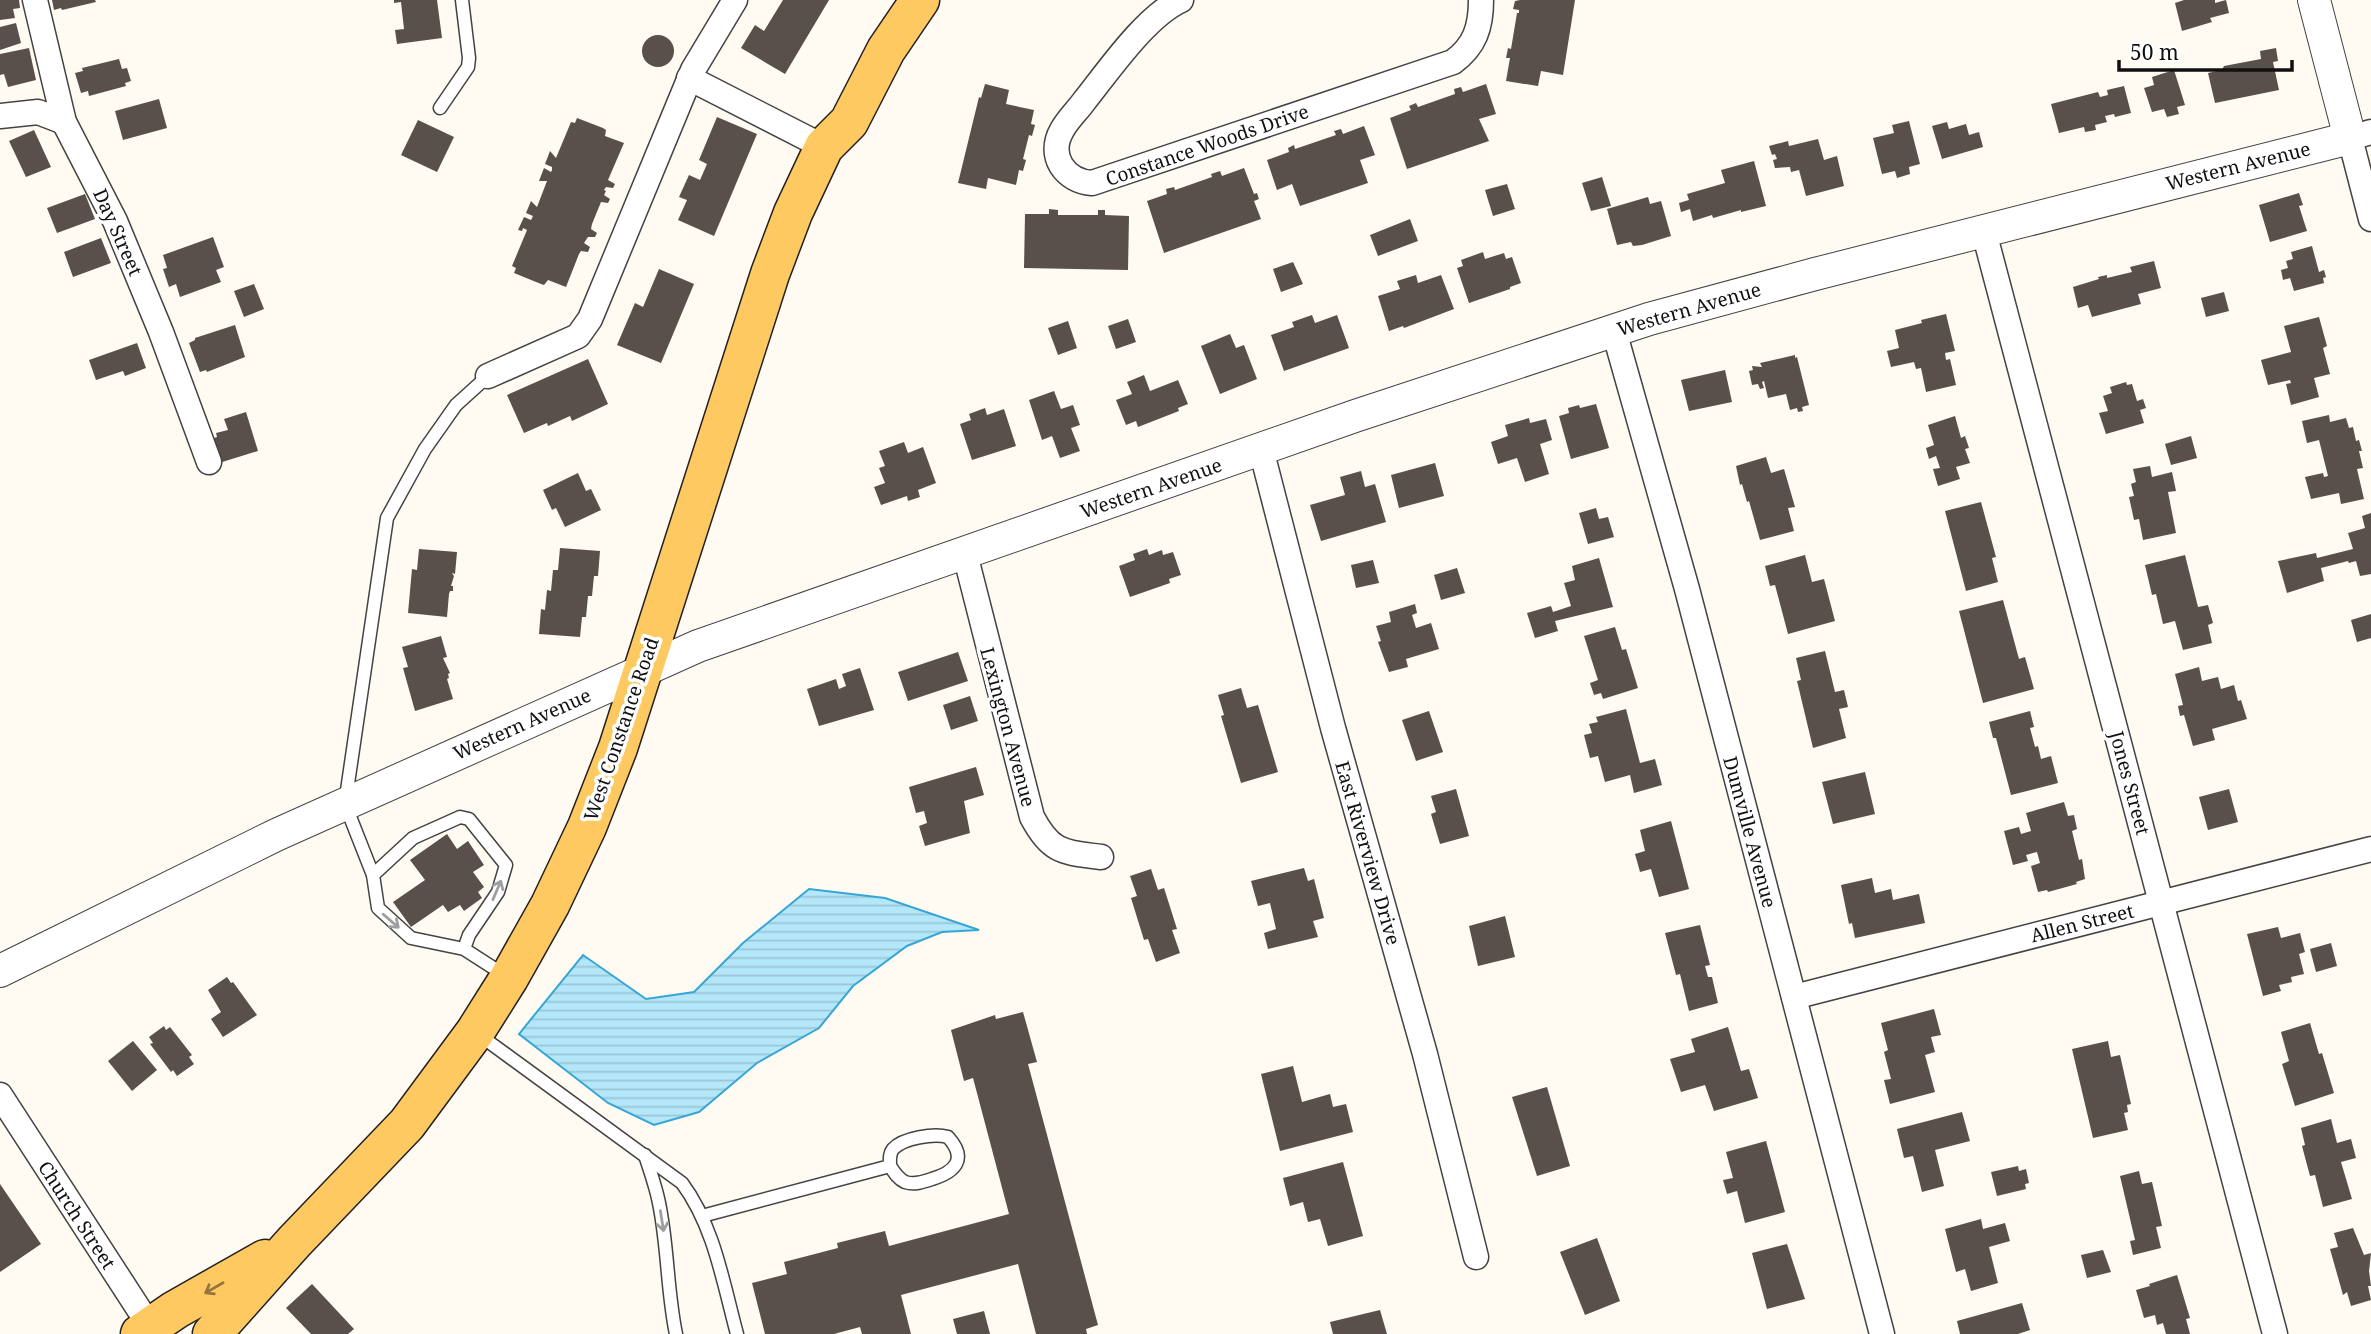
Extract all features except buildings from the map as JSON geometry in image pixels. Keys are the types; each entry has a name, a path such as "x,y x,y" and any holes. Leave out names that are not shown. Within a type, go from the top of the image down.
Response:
{"main road":[{"name":"West Constance Road","path":"824,147 823,119 891,0"},
{"name":"West Constance Road","path":"212,1334 294,1242 407,1124 475,1032 550,905 587,827 618,748 770,274 793,213 824,147 849,122 886,50 920,0"},
{"name":"West Constance Road","path":"149,1332 175,1310 294,1242"}],"street":[{"name":"Day Street","path":"35,0 64,122 116,221 209,462"},
{"path":"488,376 578,336 590,319 690,78 735,0"},
{"name":"Constance Woods Drive","path":"1181,0 1157,15 1062,130 1057,151 1068,176 1080,182 1092,183 1453,62 1465,53 1476,38 1481,19 1481,0"},
{"path":"2314,0 2360,135 2371,219"},
{"path":"690,78 824,147"},
{"path":"0,116 38,112 64,122"},
{"name":"Western Avenue","path":"0,971 276,835 698,646 1261,449 1614,331 1815,274 2360,135"},
{"name":"Jones Street","path":"1984,232 2275,1334"},
{"name":"Dumville Avenue","path":"1614,331 1687,589 1882,1334"},
{"name":"East Riverview Drive","path":"1261,449 1346,777 1425,1054 1476,1256"},
{"name":"Lexington Avenue","path":"965,554 1032,817 1052,846 1071,853 1101,857"},
{"name":"Allen Street","path":"1794,997 2371,849"},
{"name":"Church Street","path":"0,1095 149,1332"}],"lane":[{"path":"440,108 468,67 470,58 462,0"},
{"path":"488,376 456,405 425,449 387,518 345,804 373,875 377,908 411,938 464,949 509,978"},
{"path":"373,875 413,838 460,817 469,819 506,865 498,892 469,935 464,949"},
{"path":"475,1032 682,1183 697,1203 702,1216 737,1334"},
{"path":"930,1135 948,1137 958,1155 956,1165 946,1175 920,1183 900,1179 890,1166 890,1157 898,1145 930,1135"},
{"path":"645,1155 659,1200 676,1334"},
{"path":"702,1216 890,1166"}],"water":[{"path":"809,889 885,898 979,930 942,932 907,946 853,986 819,1028 757,1063 699,1112 654,1125 608,1103 519,1034 583,955 646,999 694,992 743,943"}]}
